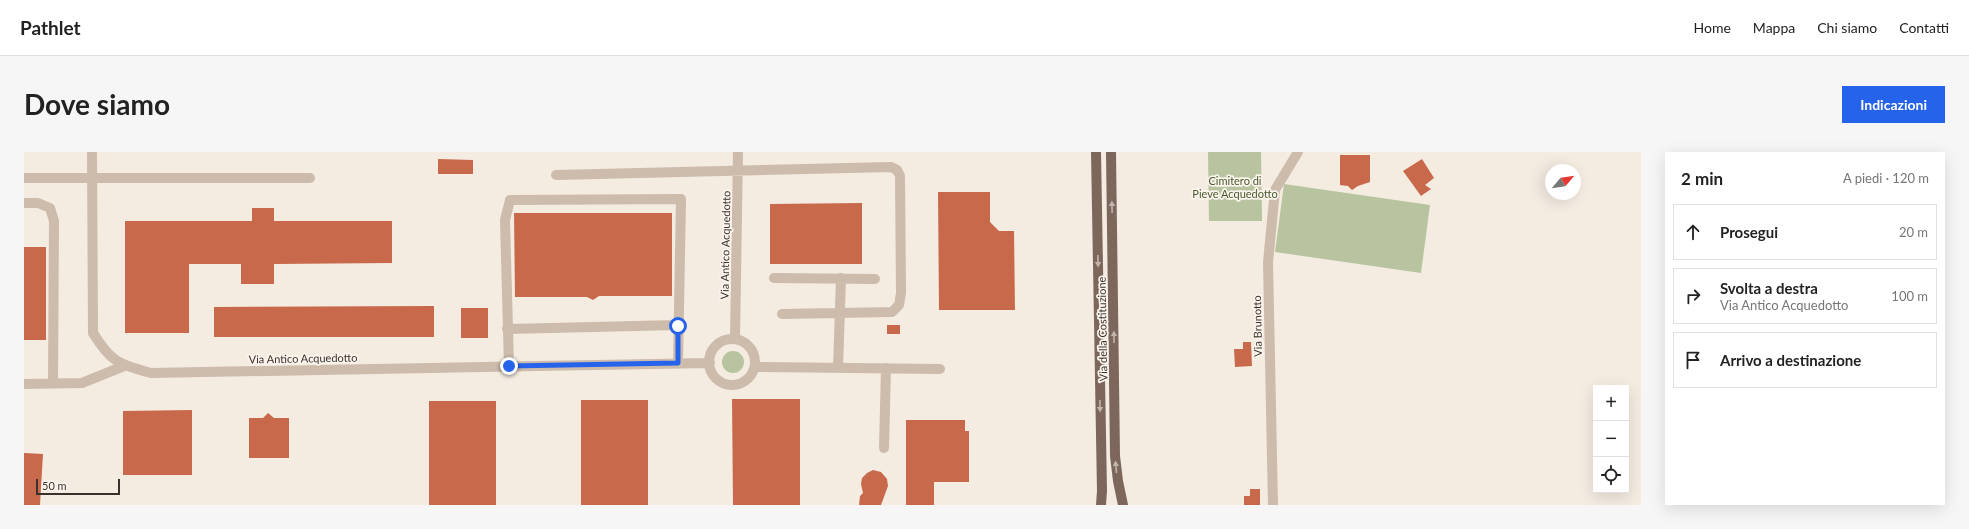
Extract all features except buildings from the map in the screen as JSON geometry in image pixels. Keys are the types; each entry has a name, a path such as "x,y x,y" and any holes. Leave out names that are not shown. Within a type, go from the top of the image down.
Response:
{"main road":[{"name":"Via della Costituzione","path":"1096,152 1101,505"},
{"name":"Via della Costituzione","path":"1111,152 1115,456 1123,505"}],"street":[{"name":"Via Antico Acquedotto","path":"92,152 93,333 105,352 124,366 151,373 710,363"},
{"name":"Via Antico Acquedotto","path":"735,339 738,152"},
{"name":"Via Brunotto","path":"1273,505 1268,262 1275,190 1298,152"},
{"path":"556,175 738,172 891,167 897,170 900,176 901,293 899,305 892,312 782,314"},
{"path":"24,178 310,178"},
{"path":"509,366 505,220 510,200 681,199 678,363"},
{"path":"24,203 38,203 50,208 54,221 53,383"},
{"path":"774,278 875,278"},
{"path":"838,368 841,278"},
{"path":"507,329 678,326"},
{"path":"727,339 735,339 742,341 753,352 755,367 752,373 741,383 727,384 715,376 710,363 710,355 714,348 727,339"},
{"path":"24,384 82,383 124,366"},
{"path":"755,367 940,369"},
{"path":"884,448 886,368"}],"green space":[{"name":"Cimitero di Pieve Acquedotto","path":"1208,152 1261,152 1262,221 1209,221"},
{"path":"1284,184 1430,205 1421,273 1275,252"},
{"path":"733,351 741,354 744,362 741,370 733,373 725,370 722,362 725,354"}],"route":[{"path":"509,366 678,363 678,326"}]}
